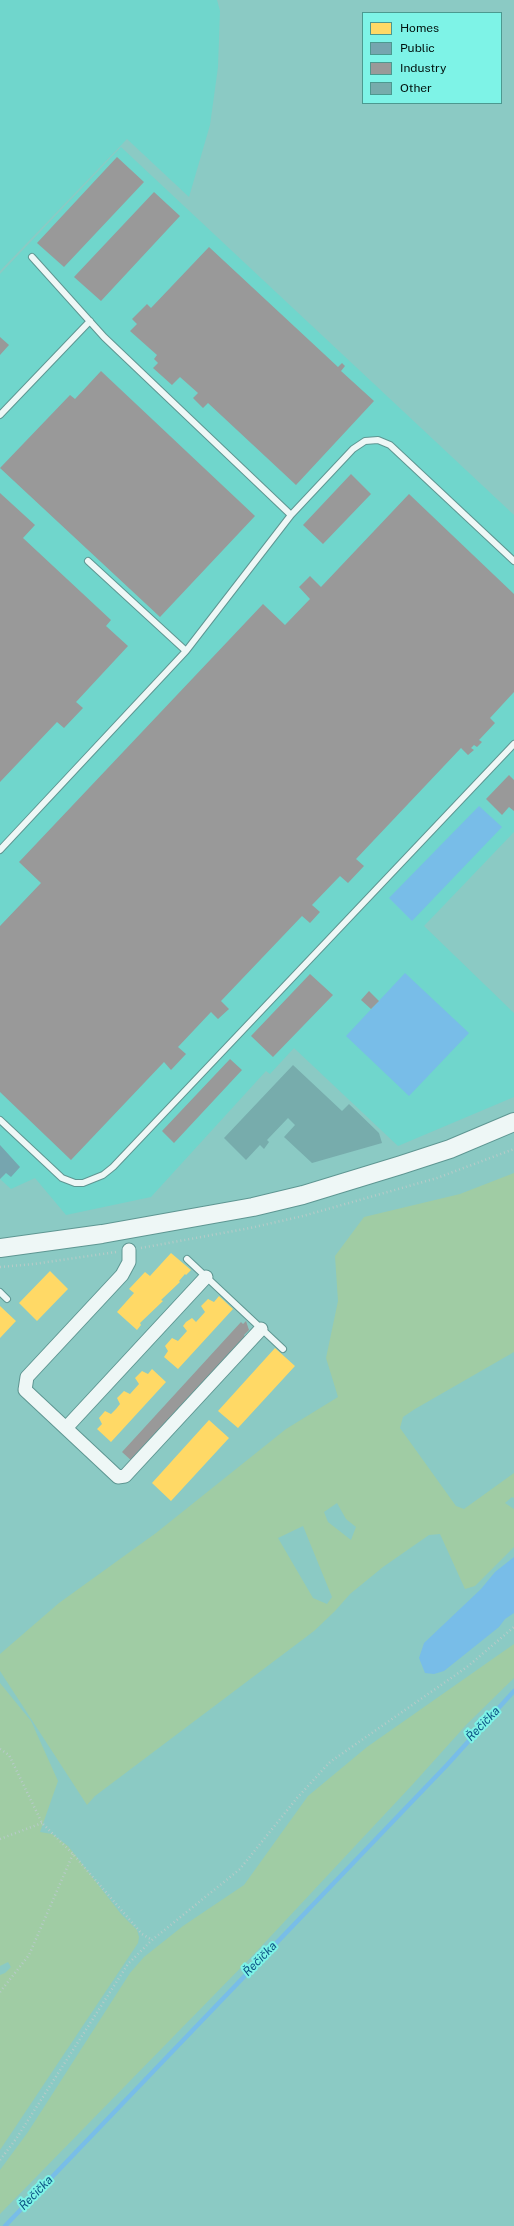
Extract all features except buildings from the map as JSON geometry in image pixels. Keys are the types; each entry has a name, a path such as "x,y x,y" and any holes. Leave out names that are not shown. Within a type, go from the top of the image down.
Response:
{"street":[{"path":"0,1248 128,1240 303,1195 443,1151 514,1122"},
{"path":"128,1240 129,1262 122,1274 27,1377 25,1390 118,1477 125,1476 261,1329"},
{"path":"66,1428 206,1277"}],"lane":[{"path":"32,257 110,343 291,515"},
{"path":"0,415 90,321"},
{"path":"0,850 186,651 291,515 353,449 365,441 378,440 390,445 514,561"},
{"path":"88,561 186,651"},
{"path":"0,1120 62,1178 74,1183 83,1182 103,1175 514,744"},
{"path":"187,1259 283,1349"},
{"path":"1,1294 7,1299"}],"path":[{"path":"0,1267 34,1264 128,1240"},
{"path":"0,2160 16,2139 128,1964 152,1940 240,1869 296,1798 330,1762 467,1667 514,1627"},
{"path":"0,1749 9,1755 42,1823 73,1854 137,1928 152,1940"},
{"path":"0,1839 42,1823"},
{"path":"0,1992 29,1955 73,1854"}],"shaded area":[{"path":"0,0 217,0 220,11 218,67 210,125 189,197 127,139 0,271"},
{"path":"121,147 514,515 514,832 424,926 514,1013 514,1097 398,1146 294,1048 270,1074 266,1071 151,1197 66,1215 35,1178 11,1189 0,1179 15,1164 0,1150 0,274"},
{"path":"514,1173 514,1352 403,1417 400,1428 456,1506 464,1509 514,1473 514,1498 512,1497 505,1503 514,1509 514,1547 475,1586 465,1589 440,1534 429,1535 383,1567 350,1594 314,1631 95,1796 87,1805 0,1671 0,1654 59,1603 156,1533 286,1429 338,1397 326,1358 338,1301 335,1256 364,1217 460,1194","holes":["337,1503 346,1519 356,1527 351,1540 328,1522 324,1512","303,1526 332,1597 327,1604 313,1598 278,1538"]},
{"path":"514,1644 514,1678 467,1724 256,1952 0,2214 0,2170 28,2132 130,1973 144,1957 183,1926 244,1885 308,1796 367,1747"},
{"path":"0,1683 31,1721 58,1781 40,1832 52,1834 68,1846 121,1914 137,1930 139,1937 138,1943 0,2150 0,1975 5,1973 11,1967 8,1962 0,1966"}],"water":[{"path":"479,806 502,827 412,921 389,898"},
{"path":"405,973 469,1033 409,1096 346,1036"},
{"path":"514,1557 514,1613 505,1619 499,1627 444,1671 434,1674 425,1673 419,1658 424,1643 481,1589 495,1572"}],"waterway":[{"name":"Řečička","path":"5,2226 447,1765 514,1691"}]}
